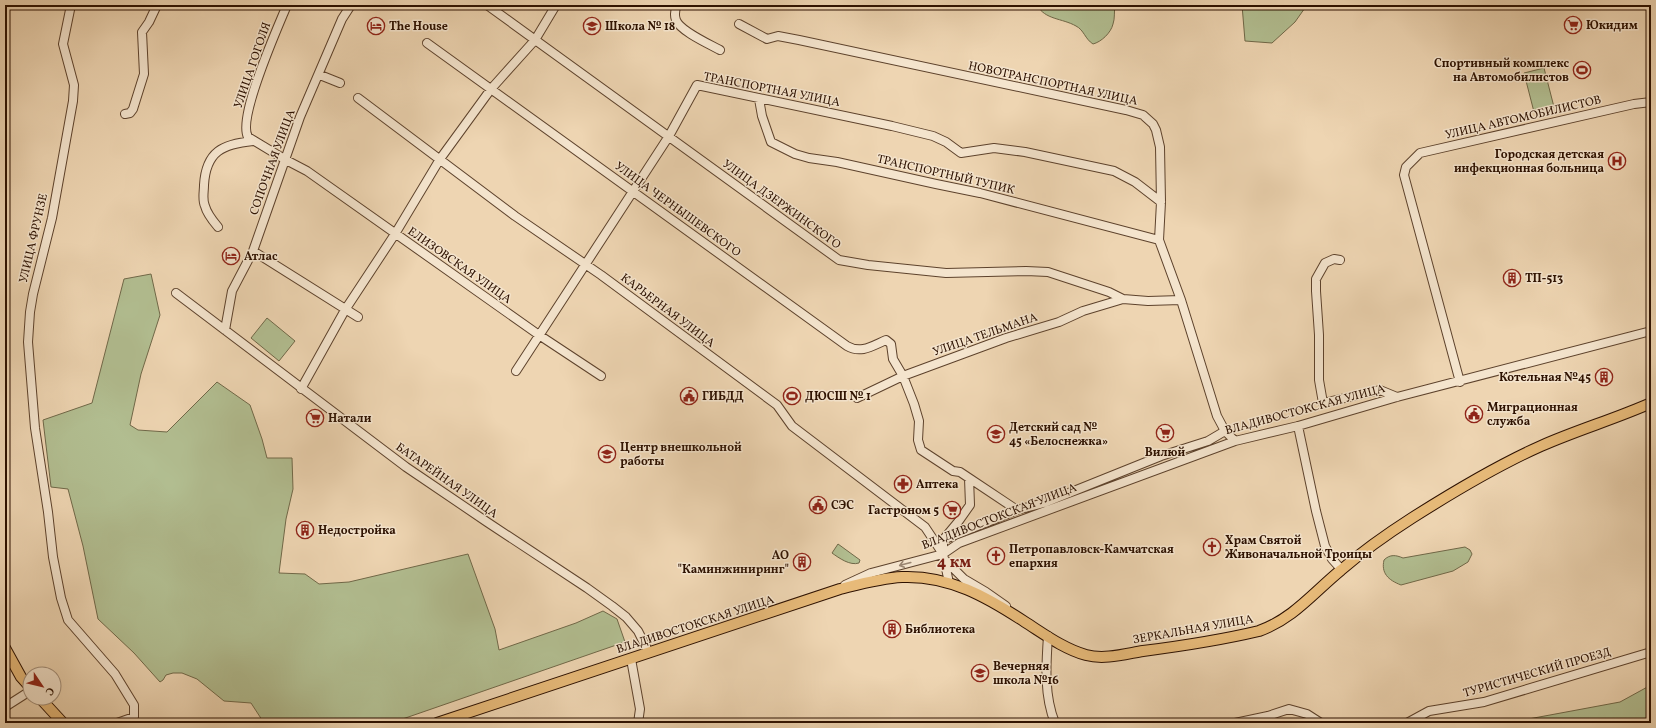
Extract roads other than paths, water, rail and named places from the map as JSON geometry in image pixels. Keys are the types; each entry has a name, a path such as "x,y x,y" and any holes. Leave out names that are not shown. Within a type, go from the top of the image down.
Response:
{"main road":[{"name":"ЗЕРКАЛЬНАЯ УЛИЦА","path":"840,589 882,579 901,577 924,578 949,582 982,596 1073,651 1100,657 1244,635 1273,626 1287,618 1341,569 1412,518 1508,461 1554,440 1651,403"},
{"name":"ВЛАДИВОСТОКСКАЯ УЛИЦА","path":"437,723 840,589"},
{"path":"5,648 22,678"},
{"path":"47,706 63,723"}],"street":[{"name":"УЛИЦА ФРУНЗЕ","path":"71,5 63,44 74,85 73,101 52,218 33,294 29,324 29,348 35,428 48,512 53,557 61,598 68,620 115,674 134,705 134,717 117,723"},
{"path":"125,114 129,114 132,111 144,77 142,32 150,22 157,5"},
{"name":"УЛИЦА ГОГОЛЯ","path":"253,141 245,132 247,114 261,68 287,5"},
{"name":"СОПОЧНАЯ УЛИЦА","path":"225,330 232,291 253,251 300,118 320,75 342,19 351,5"},
{"name":"УЛИЦА ДЗЕРЖИНСКОГО","path":"487,5 839,260 868,265 946,273 1026,271 1048,272 1109,292 1123,299 1148,301 1182,300"},
{"path":"301,389 345,310 395,234 440,159 492,89 536,40 556,5"},
{"path":"677,5 675,14 678,24 685,30 720,50"},
{"name":"НОВОТРАНСПОРТНАЯ УЛИЦА","path":"739,24 767,39 778,36 1138,112 1147,118 1153,124 1158,136 1160,147 1160,240 1182,300 1217,416 1225,431 1235,441"},
{"name":"УЛИЦА ЧЕРНЫШЕВСКОГО","path":"427,43 633,190 847,346 854,350 862,351 886,340 891,344 893,359 903,376"},
{"path":"320,75 340,83"},
{"name":"ТРАНСПОРТНАЯ УЛИЦА","path":"516,371 669,136 697,85 933,136 946,142 962,154 994,148 1025,152 1114,171 1135,182 1161,202"},
{"name":"КАРЬЕРНАЯ УЛИЦА","path":"358,98 514,216 585,264 777,405 792,426 862,481 925,527 944,557 964,579 997,598 1013,614"},
{"name":"ТРАНСПОРТНЫЙ ТУПИК","path":"759,99 762,116 771,142 795,154 980,193 1160,240"},
{"name":"УЛИЦА АВТОМОБИЛИСТОВ","path":"1460,382 1404,175 1406,167 1420,153 1634,104 1651,102"},
{"path":"218,227 205,207 203,200 205,174 210,161 218,150 226,146 253,141 286,160"},
{"name":"ЕЛИЗОВСКАЯ УЛИЦА","path":"286,160 307,171 539,335 601,376"},
{"path":"253,251 358,317"},
{"path":"1340,260 1334,259 1325,263 1316,279 1320,380 1323,403 1380,390 1396,398"},
{"name":"БАТАРЕЙНАЯ УЛИЦА","path":"176,294 406,467 588,588 621,613 638,631 649,653"},
{"name":"УЛИЦА ТЕЛЬМАНА","path":"857,398 903,376 1006,338 1059,322 1083,311 1123,299"},
{"name":"ВЛАДИВОСТОКСКАЯ УЛИЦА","path":"840,589 858,578 871,573 944,557 959,543 1235,441 1298,426 1396,398 1651,331"},
{"path":"903,376 919,421 918,440 921,450 953,471 960,472 1017,510"},
{"path":"1298,426 1325,546 1332,559 1341,569"},
{"path":"943,540 1017,510 1044,503 1161,456 1208,441 1225,431"},
{"path":"944,557 943,540 970,505 969,478"},
{"name":"КАРЬЕРНАЯ УЛИЦА","path":"944,557 949,582"},
{"path":"1048,636 1046,673 1050,706 1055,723"},
{"name":"ТУРИСТИЧЕСКИЙ ПРОЕЗД","path":"1407,723 1429,711 1484,702 1651,652"},
{"path":"631,659 640,709 638,723"},
{"path":"5,706 22,696"},
{"path":"1235,723 1268,716 1289,709 1307,714 1321,723"}],"place":[{"name":"Юкидим","path":"1573,25"},
{"name":"The House","path":"376,26"},
{"name":"Школа № 18","path":"592,26"},
{"name":"Спортивный комплекс на Автомобилистов","path":"1582,70"},
{"name":"Городская детская инфекционная больница","path":"1617,161"},
{"name":"Атлас","path":"231,256"},
{"name":"ТП-513","path":"1512,278"},
{"name":"Котельная №45","path":"1604,377"},
{"name":"ГИБДД","path":"689,396"},
{"name":"ДЮСШ № 1","path":"792,396"},
{"name":"Миграционная служба","path":"1474,414"},
{"name":"Натали","path":"315,418"},
{"name":"Вилюй","path":"1165,433"},
{"name":"Детский сад № 45 «Белоснежка»","path":"996,434"},
{"name":"Центр внешкольной работы","path":"607,454"},
{"name":"Аптека","path":"903,484"},
{"name":"СЭС","path":"818,505"},
{"name":"Гастроном 5","path":"952,510"},
{"name":"Недостройка","path":"305,530"},
{"name":"Храм Святой Живоначальной Троицы","path":"1212,547"},
{"name":"Петропавловск-Камчатская епархия","path":"996,556"},
{"name":"АО \"Каминжиниринг\"","path":"802,562"},
{"name":"Библиотека","path":"892,629"},
{"name":"Вечерняя школа №16","path":"980,673"}],"district":[{"name":"4 км","path":"954,561"}]}
